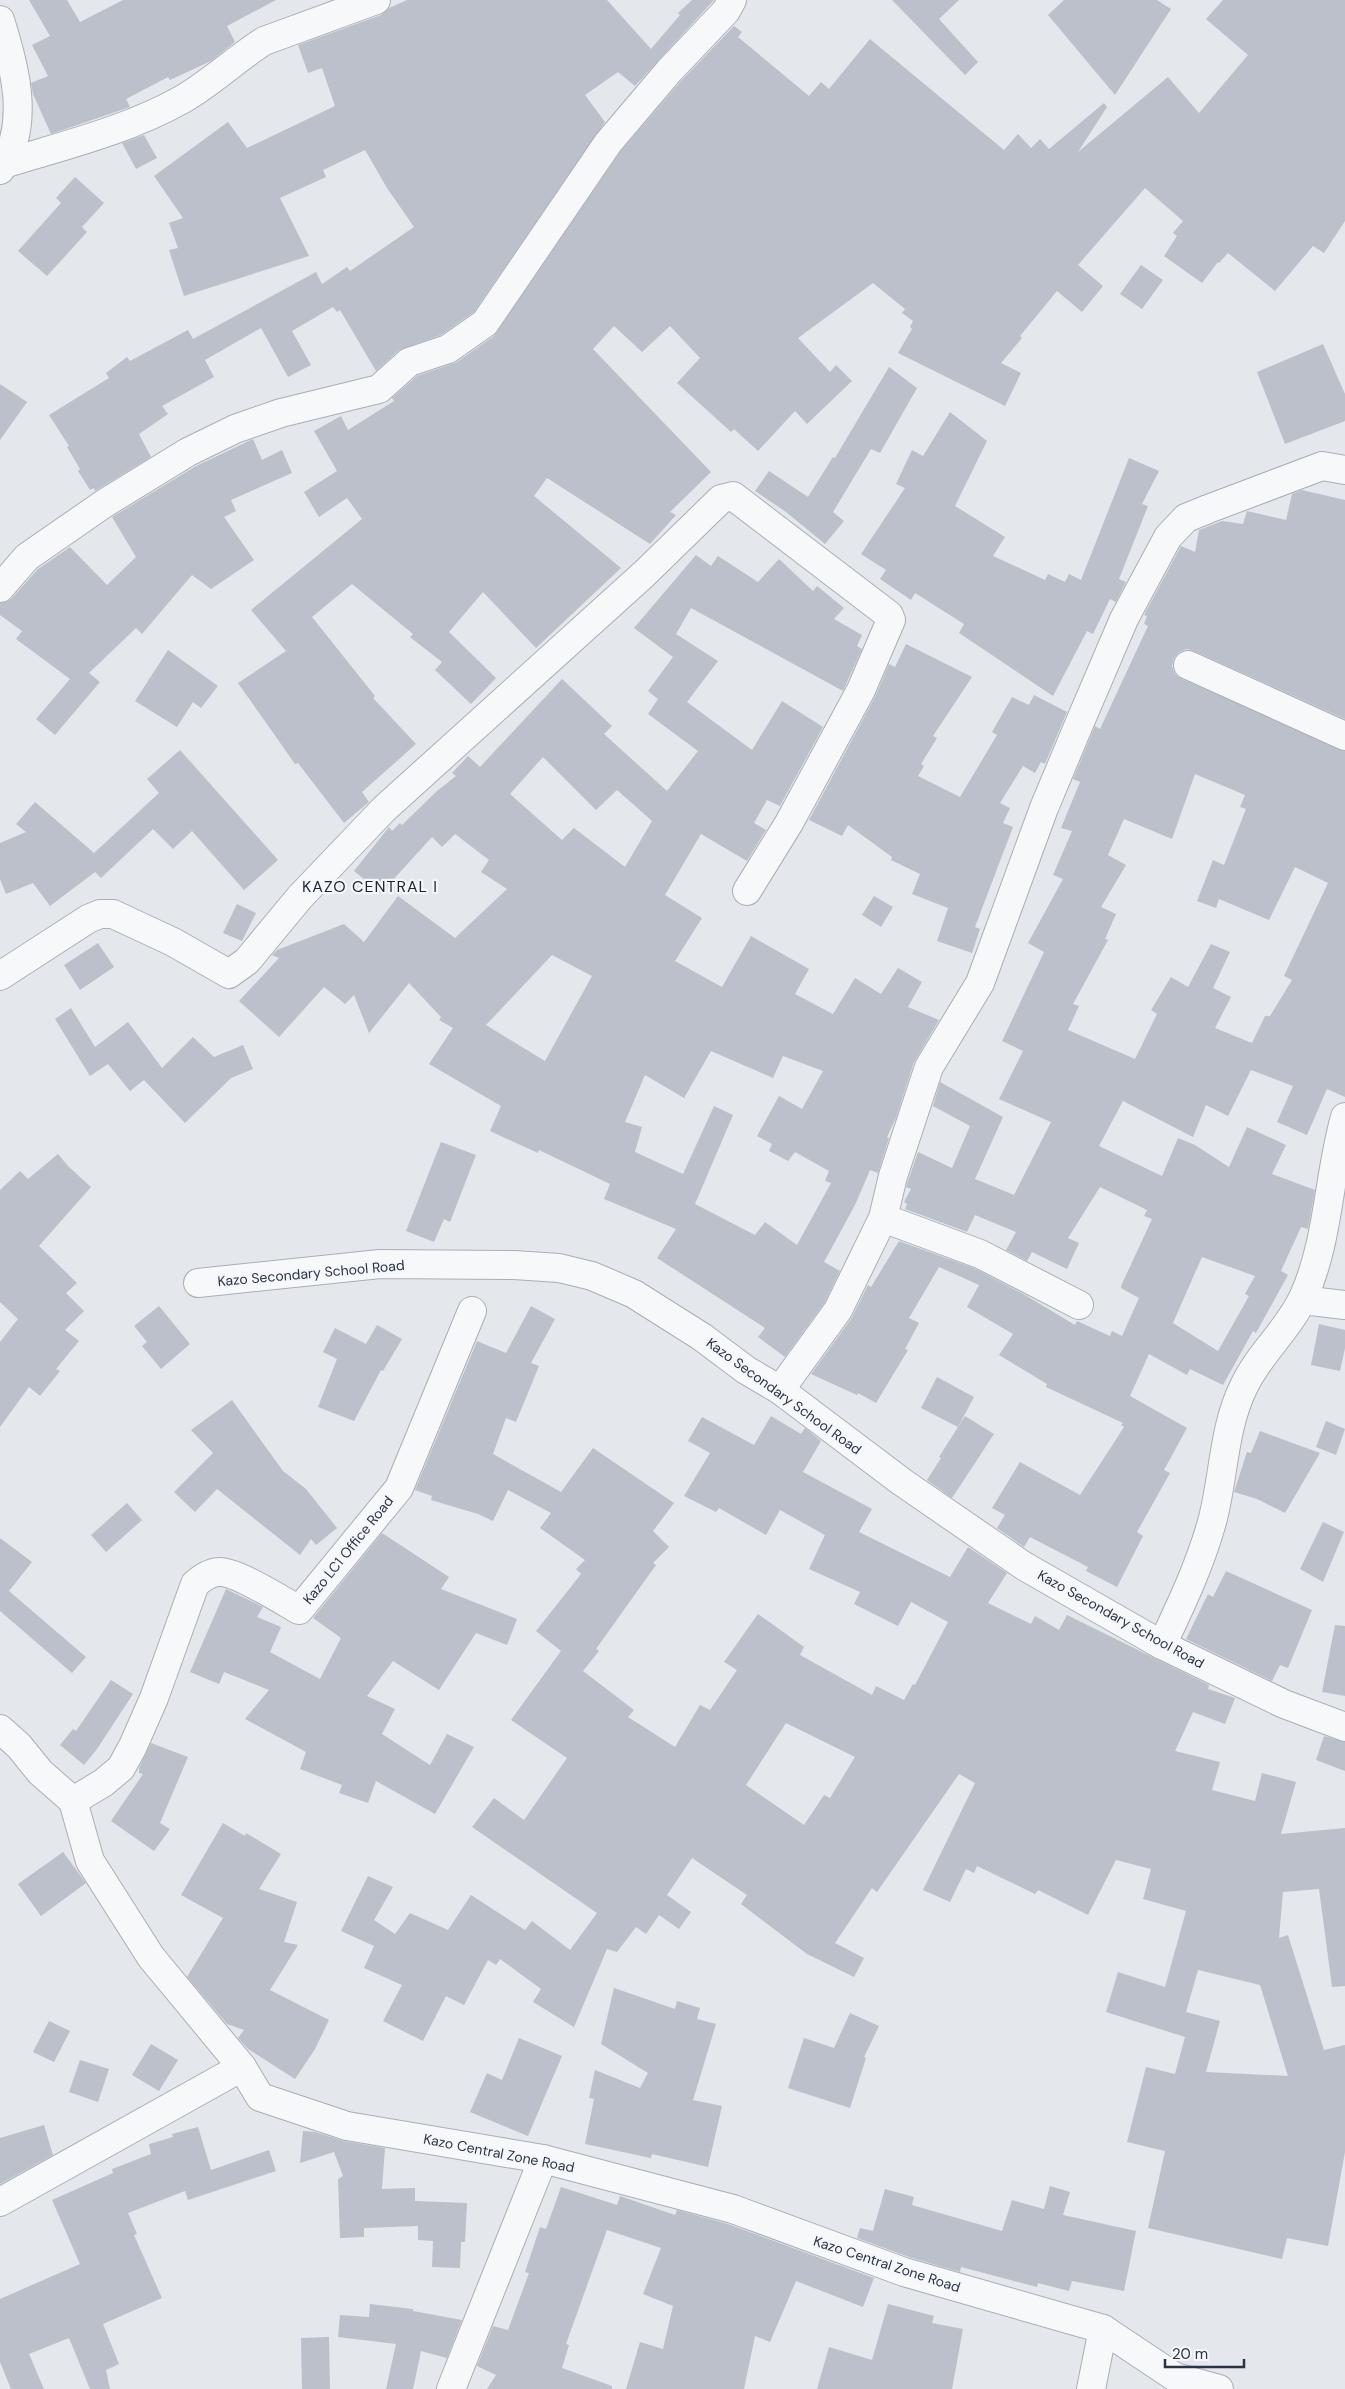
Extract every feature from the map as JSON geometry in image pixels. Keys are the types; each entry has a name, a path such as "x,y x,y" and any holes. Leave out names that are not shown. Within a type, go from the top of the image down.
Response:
{"street":[{"path":"2,167 145,117 183,99 212,81 264,41 376,0"},
{"path":"0,588 27,557 105,503 188,452 235,429 281,413 379,390 409,362 448,349 485,323 608,143 669,71 726,11 732,0"},
{"path":"0,20 15,82 18,112 15,138 2,167"},
{"path":"780,1390 838,1310 883,1218 893,1176 929,1067 980,983 1052,791 1124,619 1168,538 1186,518 1208,508 1322,466 1345,470"},
{"path":"0,976 88,919 100,914 113,914 173,942 229,974 234,971 247,961 300,897 384,809 630,588 721,499 728,496 732,496 759,515 889,615 891,620 861,690 789,823 746,890"},
{"path":"1188,665 1345,736"},
{"path":"1162,1645 1194,1577 1212,1522 1230,1430 1244,1386 1302,1300 1318,1258 1337,1145 1345,1117"},
{"path":"883,1218 980,1254 1080,1306"},
{"name":"Kazo Secondary School Road","path":"198,1283 380,1264 514,1265 559,1268 592,1276 634,1294 702,1337 746,1370 780,1390 902,1482 1024,1566 1162,1645 1284,1704 1345,1727"},
{"path":"1302,1300 1345,1305"},
{"name":"Kazo LC1 Office Road","path":"72,1801 103,1783 121,1768 154,1698 195,1584 205,1576 219,1572 233,1574 299,1610 319,1587 399,1488 472,1311"},
{"path":"0,1729 40,1772 72,1801"},
{"name":"Kazo Central Zone Road","path":"72,1801 90,1861 100,1877 151,1957 242,2067 260,2097 347,2126 543,2159 733,2209 904,2272 1103,2329 1174,2377 1219,2389"},
{"path":"0,2202 242,2067"},
{"path":"451,2389 543,2159"},
{"path":"1091,2389 1103,2329"}],"building":[{"path":"29,0 67,0 80,22 123,0 276,0 227,26 235,42 211,61 170,80 168,77 126,99 130,107 51,134 33,94 31,83 48,76 32,45 50,36"},
{"path":"407,0 607,0 651,49 680,15 678,13 692,0 714,0 635,86 618,72 585,95 605,122 474,312 441,335 399,350 376,371 340,310 337,312 333,307 292,331 311,365 288,377 261,328 205,360 214,377 162,406 168,414 139,434 151,457 95,491 94,488 90,490 78,471 80,469 67,447 69,446 49,415 109,378 106,373 127,357 130,361 188,330 193,339 316,272 322,284 347,267 350,271 414,227 387,188 365,150 323,170 326,177 280,198 309,256 184,296 169,250 178,248 169,223 183,218 154,176 228,122 247,148 335,106 322,68 308,73 298,45 381,15 389,8"},
{"path":"892,0 959,0 939,19 978,62 965,75"},
{"path":"1064,0 1157,0 1171,9 1115,95 1048,15"},
{"path":"1223,0 1345,0 1345,221 1324,253 1313,246 1275,291 1228,253 1218,262 1202,283 1164,256 1177,236 1173,233 1183,221 1145,188 1078,265 1103,286 1082,312 1057,291 1020,336 1022,338 1001,363 1021,373 1005,406 898,353 912,329 910,327 913,321 902,313 905,309 873,283 798,338 830,372 836,365 852,381 807,424 795,411 758,451 734,429 731,432 677,383 700,358 670,326 642,352 614,326 593,349 711,472 670,512 676,515 650,544 547,478 534,496 621,568 536,648 483,592 449,632 496,678 471,704 435,670 442,662 410,637 413,634 352,584 312,617 375,696 373,698 416,744 362,792 369,802 344,823 298,763 295,764 238,683 286,651 251,610 362,519 347,498 319,517 304,492 337,471 314,431 341,416 348,430 394,401 392,398 417,376 457,362 494,336 620,152 681,81 734,26 742,32 738,37 809,96 821,82 829,89 870,39 1004,150 1018,134 1031,148 1040,139 1049,149 1104,103 1107,107 1078,152 1168,77 1199,113 1248,55 1206,19"},
{"path":"144,135 157,158 136,169 122,143"},
{"path":"75,177 104,203 82,227 87,232 47,276 18,251 61,203 56,198"},
{"path":"1141,265 1163,280 1142,309 1120,294"},
{"path":"1323,344 1345,394 1345,421 1285,444 1257,372"},
{"path":"889,367 917,388 880,453 871,449 833,512 844,521 825,544 786,512 755,491 769,471 808,497 833,457 835,458"},
{"path":"0,384 27,402 0,440"},
{"path":"950,412 987,441 955,506 1005,537 993,556 1045,580 1048,574 1065,582 1069,574 1081,580 1129,458 1159,471 1142,504 1148,506 1119,579 1126,582 1116,602 1110,599 1093,634 1087,631 1053,696 959,633 964,624 915,593 911,600 880,579 886,570 861,554 905,488 896,484 912,450 923,456"},
{"path":"253,439 262,460 282,450 292,473 231,500 236,511 224,517 254,560 211,589 192,575 142,634 136,628 89,673 100,682 55,735 36,719 70,679 16,639 22,631 0,615 0,603 11,599 38,569 70,547 107,585 136,557 112,517 196,466"},
{"path":"1302,490 1345,500 1345,719 1194,651 1187,649 1179,652 1174,658 1172,666 1175,674 1182,679 1345,751 1345,1097 1327,1089 1307,1135 1277,1122 1293,1086 1251,1070 1228,1116 1206,1105 1193,1137 1123,1101 1099,1146 1162,1176 1178,1138 1195,1145 1229,1167 1247,1127 1286,1145 1272,1174 1315,1190 1308,1229 1301,1227 1281,1271 1288,1275 1256,1333 1253,1331 1223,1385 1190,1369 1187,1375 1149,1354 1130,1396 1187,1428 1164,1470 1170,1473 1137,1532 1143,1536 1117,1587 1086,1571 1088,1567 1030,1537 1024,1547 997,1528 1005,1515 992,1508 1020,1462 1080,1495 1124,1427 1121,1425 1123,1423 1046,1387 1047,1384 999,1355 1013,1334 967,1307 979,1285 939,1267 909,1318 919,1323 905,1349 908,1350 876,1403 858,1393 857,1395 811,1374 851,1319 868,1285 871,1287 899,1241 974,1268 1025,1295 1075,1325 1077,1321 1110,1336 1112,1331 1122,1336 1139,1298 1121,1288 1121,1286 1152,1219 1144,1216 1147,1210 1100,1187 1068,1238 1079,1243 1067,1269 1032,1252 1027,1261 1006,1250 1016,1232 975,1215 967,1232 905,1209 907,1204 904,1202 911,1189 906,1187 918,1152 952,1168 970,1126 933,1106 940,1082 1003,1117 975,1179 1014,1195 1051,1122 999,1099 1023,1051 1002,1041 1044,952 1028,943 1063,879 1053,875 1072,831 1061,828 1080,782 1073,779 1095,726 1100,729 1148,626 1144,624 1147,616 1144,615 1181,546 1195,552 1199,530 1222,521 1243,524 1247,511 1286,520 1292,494","holes":["1195,774 1245,795 1240,807 1246,809 1224,865 1213,860 1197,901 1216,908 1219,899 1269,920 1295,867 1328,883 1284,976 1292,980 1270,1016 1265,1016 1252,1043 1215,1028 1231,997 1213,988 1230,952 1211,944 1188,987 1171,977 1151,1010 1157,1014 1135,1059 1068,1030 1079,1006 1073,1004 1108,940 1105,939 1116,914 1101,907 1126,865 1108,855 1124,819 1172,839","1202,1257 1255,1276 1245,1294 1249,1296 1218,1351 1173,1323"]},
{"path":"696,555 711,566 718,556 758,582 779,559 813,591 817,586 844,608 834,619 862,635 857,646 862,649 843,691 691,608 676,634 718,661 687,702 752,750 782,701 823,727 780,806 767,800 754,823 766,830 747,861 701,834 665,895 702,918 675,961 722,987 751,936 809,969 795,994 833,1014 855,978 881,994 898,968 922,982 908,1007 939,1020 914,1062 896,1118 887,1137 889,1138 878,1173 870,1170 855,1205 824,1262 840,1271 825,1302 785,1357 758,1337 765,1328 657,1258 676,1229 604,1199 610,1184 539,1150 538,1153 490,1131 501,1106 429,1064 453,1028 439,1020 441,1017 409,983 369,1033 354,995 345,1004 324,987 279,1037 239,1001 279,958 272,955 277,950 344,924 364,942 398,896 455,938 507,889 481,872 489,860 455,834 442,847 432,837 381,893 354,871 389,827 392,831 400,823 402,825 437,791 456,776 452,773 468,756 480,767 562,679 612,726 604,734 667,791 698,751 648,714 658,699 648,691 673,657 634,628","holes":["543,757 596,810 617,790 652,821 625,867 574,828 562,840 510,794","552,955 592,976 545,1061 486,1025","711,1051 773,1078 783,1056 823,1071 802,1109 779,1096 757,1136 772,1144 769,1151 788,1161 795,1152 829,1171 825,1181 831,1183 797,1245 765,1222 755,1235 695,1204 733,1115 714,1106 683,1174 635,1152 642,1127 625,1122 645,1075 684,1098"]},
{"path":"906,644 972,677 933,736 937,738 921,764 924,766 918,776 960,797 997,735 992,732 1012,697 1029,705 1034,695 1067,712 1045,764 1041,762 1035,773 1023,766 1000,803 1010,808 1003,823 1013,827 975,927 980,929 972,953 937,941 948,908 912,894 920,874 891,860 892,857 848,825 842,836 809,820 875,697 889,664 895,667"},
{"path":"168,650 218,686 201,708 193,702 177,727 135,701"},
{"path":"180,750 278,860 244,890 192,831 173,849 153,829 101,878 95,872 50,906 33,883 6,894 0,879 0,843 26,832 16,824 35,802 94,853 159,793 147,779"},
{"path":"874,896 893,907 881,927 862,915"},
{"path":"237,904 256,913 242,941 223,933"},
{"path":"98,943 114,967 80,990 64,965"},
{"path":"71,1008 95,1047 128,1022 162,1068 193,1037 214,1057 243,1045 253,1069 231,1078 185,1123 144,1080 130,1091 108,1064 90,1076 55,1019"},
{"path":"441,1142 476,1155 450,1222 444,1219 434,1242 406,1231"},
{"path":"58,1154 91,1187 39,1246 77,1283 66,1293 84,1311 65,1330 79,1341 56,1369 60,1371 40,1396 29,1387 0,1427 0,1342 18,1319 0,1302 0,1190 20,1171 28,1179"},
{"path":"159,1306 190,1344 161,1369 142,1346 147,1342 134,1326"},
{"path":"531,1306 555,1319 531,1363 539,1366 516,1422 506,1418 493,1454 561,1492 593,1448 674,1503 653,1531 669,1547 653,1563 656,1565 596,1649 599,1651 583,1671 634,1710 628,1717 675,1747 700,1705 710,1710 737,1670 724,1662 758,1614 804,1647 800,1655 872,1695 876,1686 904,1700 913,1684 915,1685 948,1622 911,1602 898,1626 854,1604 860,1592 809,1569 825,1535 780,1510 766,1535 719,1508 716,1512 684,1496 710,1453 688,1441 702,1417 754,1445 771,1416 801,1434 805,1428 821,1441 803,1472 872,1509 859,1532 950,1577 968,1547 1007,1573 988,1603 1031,1624 1035,1616 1059,1630 1067,1615 1209,1685 1208,1689 1235,1698 1225,1724 1193,1712 1175,1751 1220,1762 1212,1790 1255,1801 1262,1773 1296,1782 1281,1834 1345,1828 1345,1986 1332,1987 1319,1889 1283,1892 1279,1938 1288,1935 1324,2050 1345,2045 1345,2152 1328,2246 1287,2238 1282,2259 1148,2228 1165,2151 1127,2142 1146,2067 1175,2074 1185,2037 1106,2012 1118,1972 1165,1987 1186,1911 1143,1899 1151,1869 1116,1860 1088,1915 1038,1890 1035,1894 977,1866 974,1873 966,1869 950,1902 923,1890 975,1783 959,1774 877,1892 872,1888 835,1943 864,1958 854,1977 807,1954 741,1904 747,1895 692,1858 667,1895 691,1912 679,1929 659,1915 646,1934 636,1927 617,1952 607,1949 574,2027 533,2002 541,1989 500,1959 496,1965 488,1960 464,2005 446,1996 423,2041 383,2021 402,1985 364,1968 374,1946 341,1931 368,1876 393,1887 374,1920 395,1934 410,1913 448,1930 471,1895 525,1930 532,1921 570,1950 597,1913 472,1827 494,1798 524,1820 567,1758 511,1720 561,1651 536,1631 581,1574 576,1569 585,1560 540,1528 551,1513 508,1490 493,1521 478,1514 431,1500 432,1496 415,1490 477,1341 506,1353","holes":["786,1723 855,1757 830,1798 824,1795 804,1825 746,1785","1198,1970 1260,1985 1288,2076 1206,2072 1220,2021 1186,2012"]},
{"path":"1319,1324 1345,1330 1345,1348 1340,1371 1311,1365"},
{"path":"377,1325 402,1339 383,1371 381,1370 354,1421 318,1407 337,1359 323,1352 335,1328 366,1344"},
{"path":"937,1377 974,1397 958,1427 921,1408"},
{"path":"232,1400 283,1471 306,1489 337,1528 316,1545 311,1539 300,1555 217,1489 195,1512 174,1492 213,1453 191,1430"},
{"path":"965,1416 994,1434 952,1498 927,1480"},
{"path":"1326,1421 1345,1429 1336,1455 1316,1447"},
{"path":"1260,1431 1320,1453 1285,1513 1257,1499 1234,1492 1247,1452 1251,1453"},
{"path":"127,1503 142,1520 106,1552 91,1535"},
{"path":"1323,1522 1344,1532 1323,1582 1300,1569"},
{"path":"382,1533 449,1577 441,1589 517,1619 507,1645 476,1633 439,1690 393,1661 367,1696 395,1709 382,1734 430,1765 447,1734 474,1747 435,1814 376,1781 368,1803 339,1793 342,1785 300,1769 306,1752 245,1719 269,1690 224,1672 219,1684 190,1672 226,1589 263,1607 257,1617 281,1627 270,1652 320,1679 341,1638 313,1618"},
{"path":"0,1538 32,1562 9,1591 86,1657 72,1673 0,1611"},
{"path":"1226,1571 1312,1610 1288,1668 1280,1665 1272,1681 1186,1639 1208,1594 1213,1597"},
{"path":"1335,1625 1345,1626 1345,1696 1322,1692"},
{"path":"111,1680 133,1694 97,1749 84,1765 60,1745 73,1729 76,1731"},
{"path":"1324,1736 1345,1742 1345,1771 1316,1760"},
{"path":"151,1743 188,1757 160,1823 170,1829 154,1851 111,1821 143,1774 139,1773 139,1768"},
{"path":"223,1823 245,1836 246,1833 281,1854 259,1889 297,1902 284,1942 298,1945 270,1990 329,2020 315,2049 295,2079 248,2049 238,2038 244,2030 227,2024 187,1977 223,1918 181,1895"},
{"path":"63,1852 86,1883 41,1916 18,1884"},
{"path":"614,1988 675,2009 677,2001 700,2008 697,2019 716,2024 693,2100 722,2106 708,2167 652,2154 651,2158 585,2144 594,2099 589,2098 595,2070 640,2088 648,2073 601,2044"},
{"path":"850,2013 879,2026 864,2057 866,2058 850,2108 788,2088 804,2038 834,2048"},
{"path":"49,2021 70,2031 54,2062 33,2052"},
{"path":"519,2038 562,2056 528,2136 470,2112 487,2073 502,2080"},
{"path":"151,2044 178,2060 159,2091 132,2075"},
{"path":"80,2060 109,2069 98,2102 69,2092"},
{"path":"44,2125 53,2155 0,2184 0,2138"},
{"path":"198,2127 211,2170 269,2150 276,2171 188,2200 185,2191 128,2213 137,2234 134,2235 162,2298 103,2324 119,2364 106,2370 110,2389 90,2389 69,2338 29,2354 44,2389 11,2389 0,2362 0,2299 80,2264 52,2200 113,2173 112,2169 151,2154 149,2144 173,2137 172,2134"},
{"path":"303,2131 385,2148 382,2189 415,2188 415,2201 467,2203 465,2242 461,2242 460,2268 432,2267 433,2241 418,2240 418,2226 364,2228 364,2237 340,2238 338,2179 343,2176 334,2152 300,2163"},
{"path":"1050,2186 1070,2192 1063,2215 1136,2231 1124,2291 1072,2281 1069,2291 1038,2283 1037,2287 961,2267 960,2272 909,2257 857,2238 860,2228 873,2231 885,2189 914,2197 912,2205 1002,2231 1012,2200 1044,2209"},
{"path":"561,2187 617,2205 620,2196 675,2215 677,2210 728,2224 874,2278 863,2307 796,2281 770,2342 755,2336 744,2389 626,2389 640,2342 663,2349 673,2306 643,2294 661,2248 607,2230 566,2344 569,2345 562,2368 612,2386 612,2389 487,2389 496,2375 477,2366 493,2326 508,2330 529,2273 525,2272 540,2227 546,2229"},
{"path":"370,2304 413,2309 413,2311 462,2320 447,2358 421,2351 413,2389 386,2389 396,2344 338,2337 340,2315 369,2317"},
{"path":"888,2304 934,2316 932,2323 963,2329 952,2389 817,2389 829,2347 872,2360"},
{"path":"329,2337 330,2389 302,2389 301,2338"}],"district":[{"name":"KAZO CENTRAL I","path":"370,886"}]}
